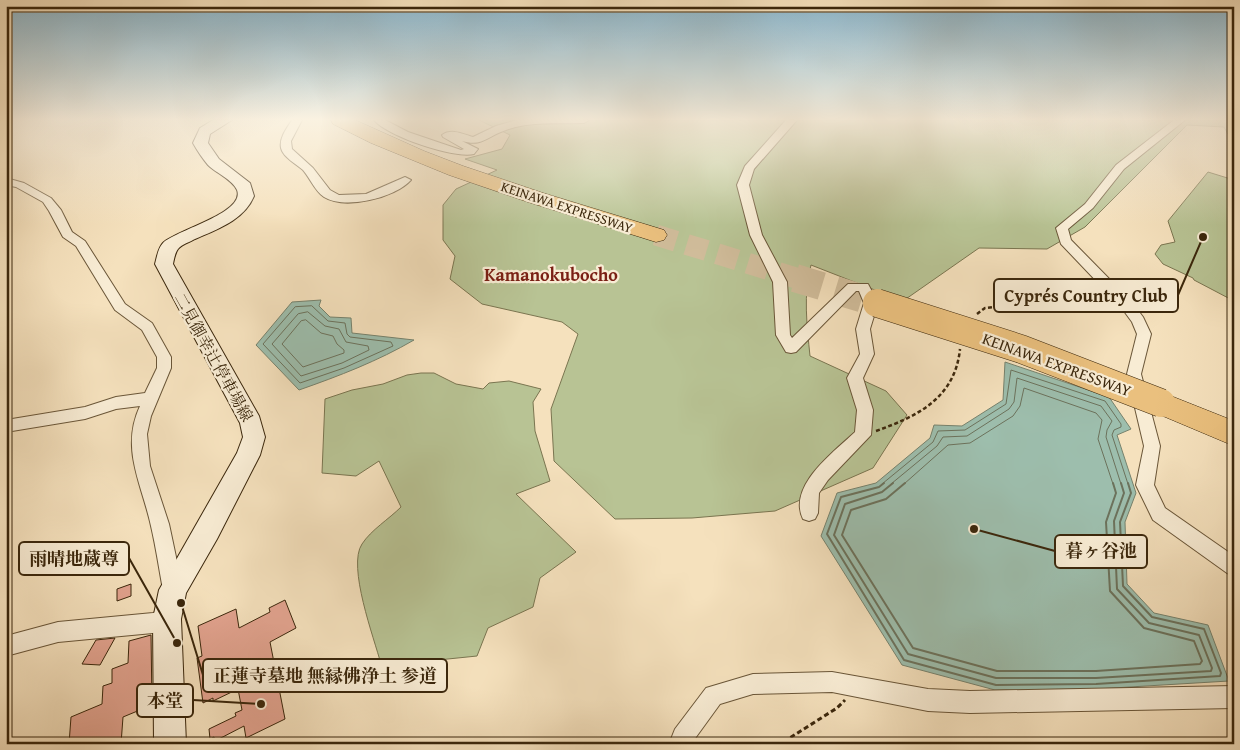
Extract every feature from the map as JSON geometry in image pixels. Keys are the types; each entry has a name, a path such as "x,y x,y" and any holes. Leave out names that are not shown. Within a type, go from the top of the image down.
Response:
{"highway":[{"name":"KEINAWA EXPRESSWAY","path":"417,155 450,169 656,235"},
{"name":"KEINAWA EXPRESSWAY","path":"877,303 1021,349 1161,403 1234,434"}],"main road":[{"name":"二見御幸辻停車場線","path":"170,744 167,619 173,590 213,523 248,455 254,437 251,422 164,264 168,248 175,242 228,217 243,204 247,197 247,191 244,186 214,162 209,155"}],"street":[{"path":"292,155 312,174 326,193 336,198 375,195 404,180"},
{"path":"761,155 749,168 742,184 756,235 780,282 783,335 792,348 853,286 862,287 871,303 863,329 867,354 855,378 865,410 863,435 822,475 810,491 809,513"},
{"path":"1135,155 1120,167 1089,206 1062,228 1065,240 1126,304 1138,320 1144,334 1134,374 1152,446 1145,486 1159,514 1234,567"},
{"path":"6,181 47,200 55,210 67,234 81,244 120,307 147,327 164,357 164,368 143,416 139,434 142,466 160,524 173,590"},
{"path":"6,426 85,413 116,403 150,399"},
{"path":"6,646 58,632 153,623 167,619"},
{"path":"680,744 713,695 754,684 832,682 928,700 970,702 1234,697"}],"path":[{"path":"787,744 788,739 837,708 857,688"}],"shaded area":[{"path":"480,155 1157,155 1085,227 1047,249 979,248 903,301 811,265 806,299 810,356 886,391 907,415 873,468 775,511 692,518 615,519 554,461 551,409 578,334 562,322 482,304 450,279 455,256 443,240 443,205 456,189 497,170 465,159"},
{"path":"1208,172 1234,180 1234,301 1163,264 1155,254 1161,245 1175,242 1168,221"},
{"path":"434,373 456,384 483,389 489,383 509,381 541,389 533,402 535,431 550,481 516,494 576,552 540,578 533,607 488,628 477,656 438,660 407,672 381,664 363,602 358,568 358,554 362,544 375,529 401,507 379,461 356,476 322,473 325,399 352,390 383,384 407,375"}],"water":[{"path":"321,300 319,306 330,317 351,318 352,333 414,340 358,368 299,390 256,345 292,302"},
{"path":"1005,362 1109,397 1131,429 1117,435 1136,493 1125,522 1127,584 1154,613 1208,625 1229,681 1096,689 995,690 902,665 821,536 837,493 876,483 930,438 934,425 962,426 1003,400"}],"building":[{"path":"131,584 131,596 117,601 117,589"},
{"path":"285,600 296,628 270,642 285,719 246,738 244,726 215,741 214,737 210,739 209,729 236,716 235,713 242,710 238,689 213,701 213,698 203,703 197,658 202,656 198,626 236,609 239,628 270,612 269,608"},
{"path":"151,635 152,705 123,717 121,744 69,744 71,717 102,704 103,686 112,683 112,669 128,663 129,641"},
{"path":"115,638 100,665 82,664 96,640"}],"tunnel":[{"path":"656,235 799,279"},
{"path":"795,278 877,303"}],"place":[{"name":"Cyprés Country Club","path":"1203,237"},
{"name":"暮ヶ谷池","path":"974,529"},
{"name":"正蓮寺墓地 無縁佛浄土 参道","path":"181,603"},
{"name":"雨晴地蔵尊","path":"177,643"},
{"name":"本堂","path":"261,704"}],"district":[{"name":"Kamanokubocho","path":"551,274"}]}
